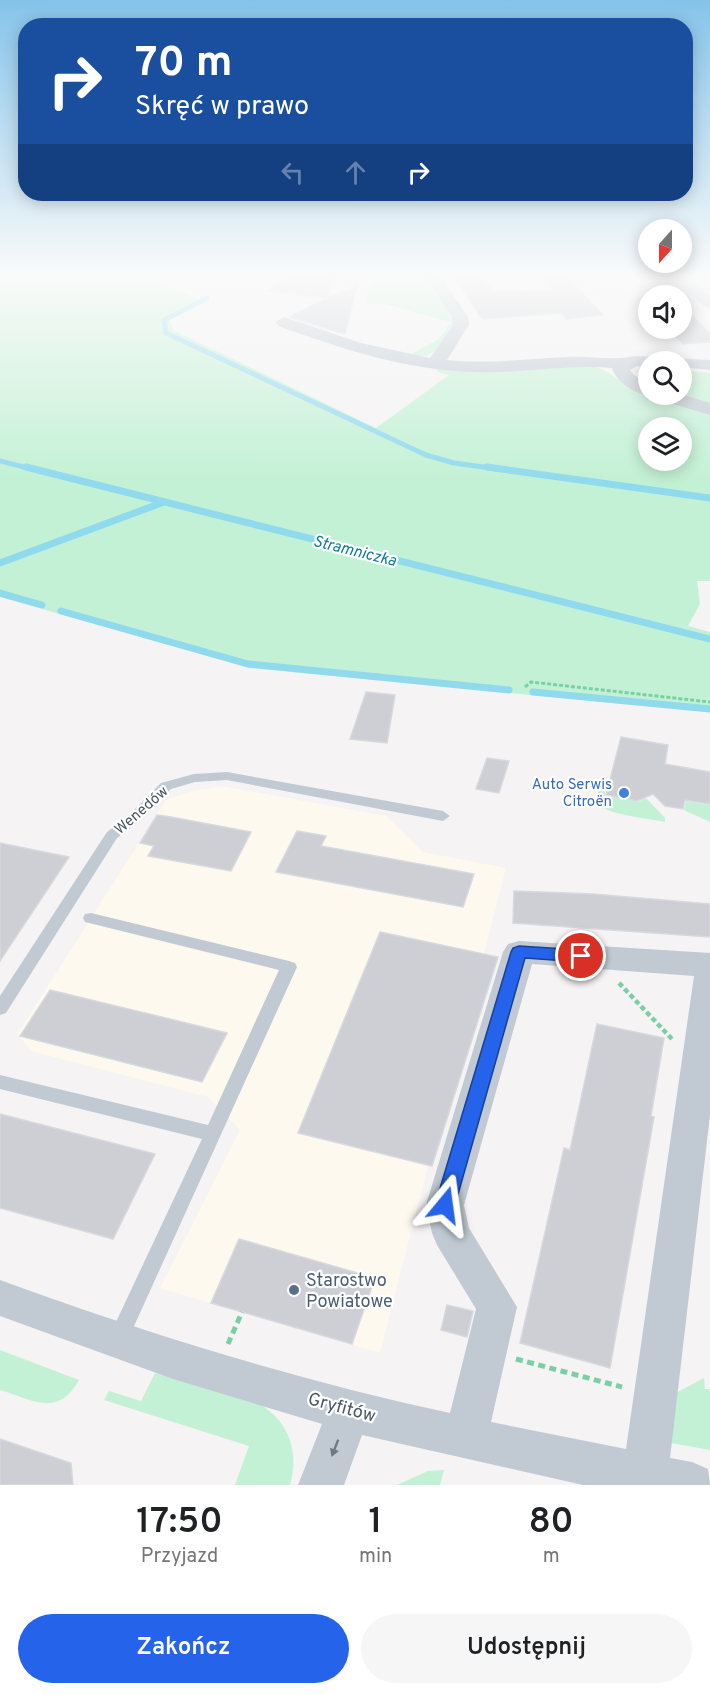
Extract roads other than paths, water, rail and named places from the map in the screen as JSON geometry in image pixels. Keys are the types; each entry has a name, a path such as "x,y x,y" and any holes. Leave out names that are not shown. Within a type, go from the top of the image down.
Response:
{"street":[{"path":"342,342 370,352 435,364 475,367 588,362 624,364 638,362"},
{"path":"435,364 449,342"},
{"path":"692,363 710,364"},
{"path":"624,364 620,369 623,374 638,384"},
{"path":"692,404 710,409"},
{"path":"466,1437 497,1306 451,1233 445,1205 519,952 710,965"},
{"path":"645,1476 710,976"},
{"name":"Gryfitów","path":"0,1298 117,1340 234,1378 349,1410 692,1485"},
{"path":"321,1485 349,1410"}],"lane":[{"name":"Wenedów","path":"0,1009 112,835 132,820 166,786 194,778 227,776 443,816"},
{"path":"91,918 289,967 117,1340"},
{"path":"0,1082 213,1134"}],"waterway":[{"path":"186,342 426,455 454,463 498,469"},
{"name":"Stramniczka","path":"0,461 32,469"},
{"name":"Stramniczka","path":"26,467 710,639"},
{"path":"487,467 710,498"},
{"path":"0,563 164,502"},
{"path":"0,593 42,605"},
{"path":"61,611 248,664 509,690"},
{"path":"533,692 710,709"}],"place":[{"name":"Auto Serwis Citroën","path":"624,793"},
{"name":"Starostwo Powiatowe","path":"294,1290"}]}
